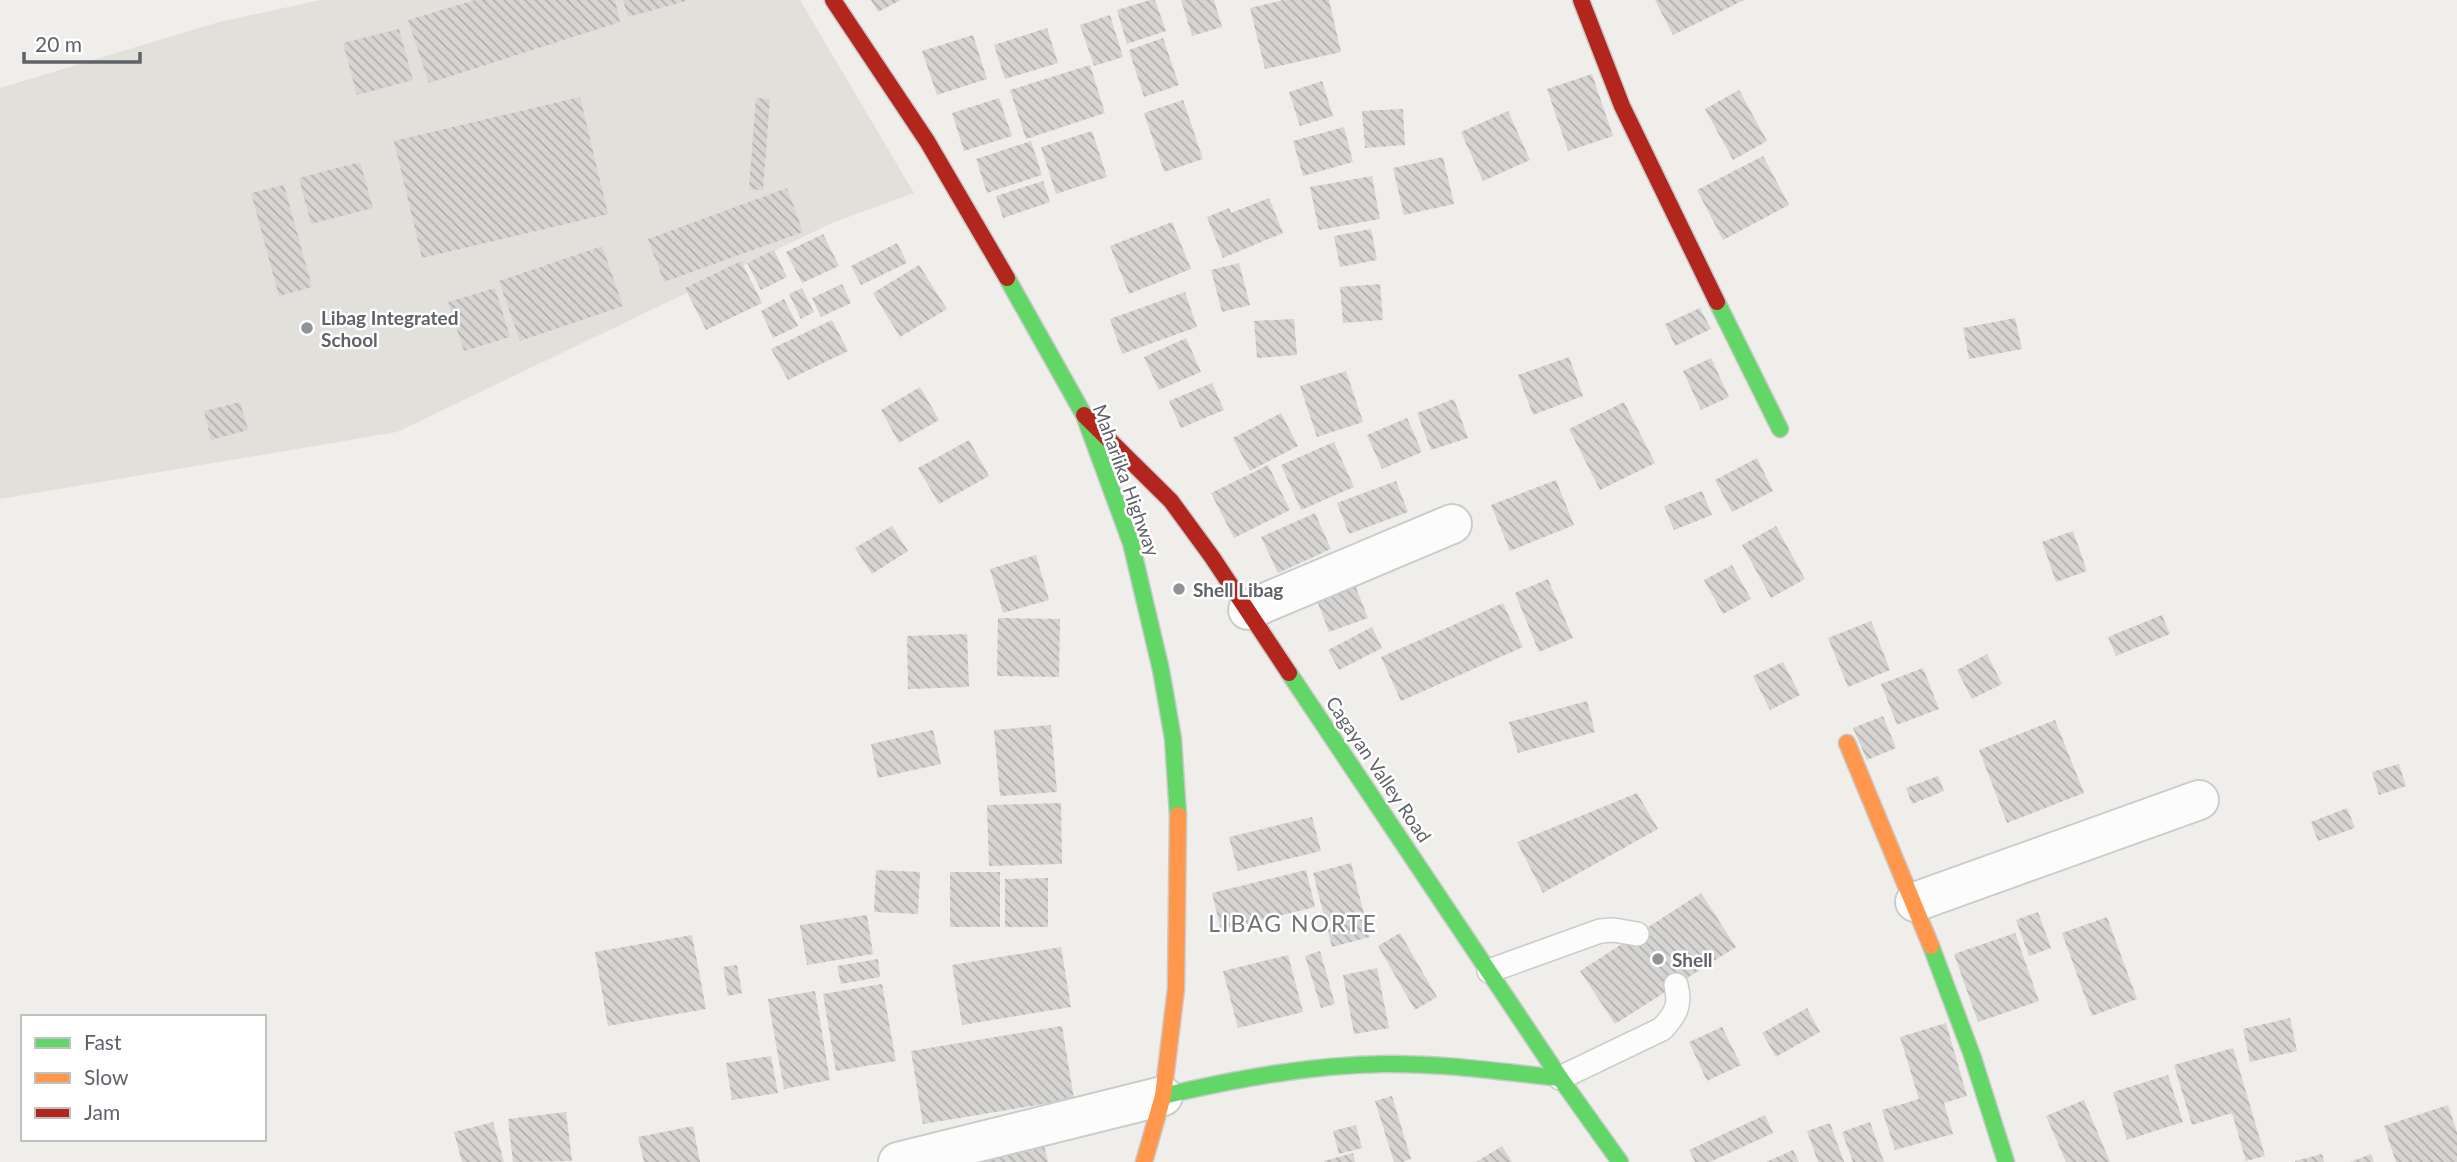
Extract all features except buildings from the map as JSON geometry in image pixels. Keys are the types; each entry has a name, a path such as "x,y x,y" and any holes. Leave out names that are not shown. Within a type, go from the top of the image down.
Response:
{"main road":[{"name":"Maharlika Highway","path":"833,0 967,206 1084,415 1131,543 1161,670 1173,740 1180,823 1177,989 1163,1096 1144,1162"},
{"path":"1581,0 1622,106 1780,429"},
{"name":"Cagayan Valley Road","path":"1084,415 1171,501 1248,610 1560,1077 1620,1162"},
{"path":"1847,743 1915,902 1993,1117 2006,1162"},
{"path":"1163,1096 1238,1078 1348,1067 1415,1064 1560,1077"}],"street":[{"path":"1248,610 1452,524"},
{"path":"1915,902 2199,800"},
{"path":"898,1162 1163,1096"}],"lane":[{"path":"1489,971 1600,931 1614,930 1637,934"},
{"path":"1560,1077 1662,1029 1675,1015 1679,1000 1676,985"}],"shaded area":[{"name":"Libag Integrated School","path":"320,0 800,0 914,193 832,223 397,432 0,499 0,88 219,22"}],"traffic: fast":[{"path":"1007,278 1084,415 1131,543 1161,670 1173,739 1178,815"},
{"path":"1717,302 1780,429"},
{"path":"1289,673 1560,1078 1620,1162"},
{"path":"1931,946 1972,1055 2006,1162"},
{"path":"1163,1096 1273,1074 1356,1065 1428,1065 1560,1078"}],"traffic: slow":[{"path":"1847,743 1931,946"},
{"path":"1144,1162 1163,1096 1176,989 1178,815"}],"traffic: jam":[{"path":"833,0 927,141 1007,278"},
{"path":"1581,0 1622,106 1717,302"},
{"path":"1084,415 1171,501 1212,557 1289,673"}],"place":[{"name":"Libag Integrated School","path":"307,328"},
{"name":"Shell Libag","path":"1179,589"},
{"name":"Shell","path":"1658,959"}],"district":[{"name":"LIBAG NORTE","path":"1293,923"}]}
